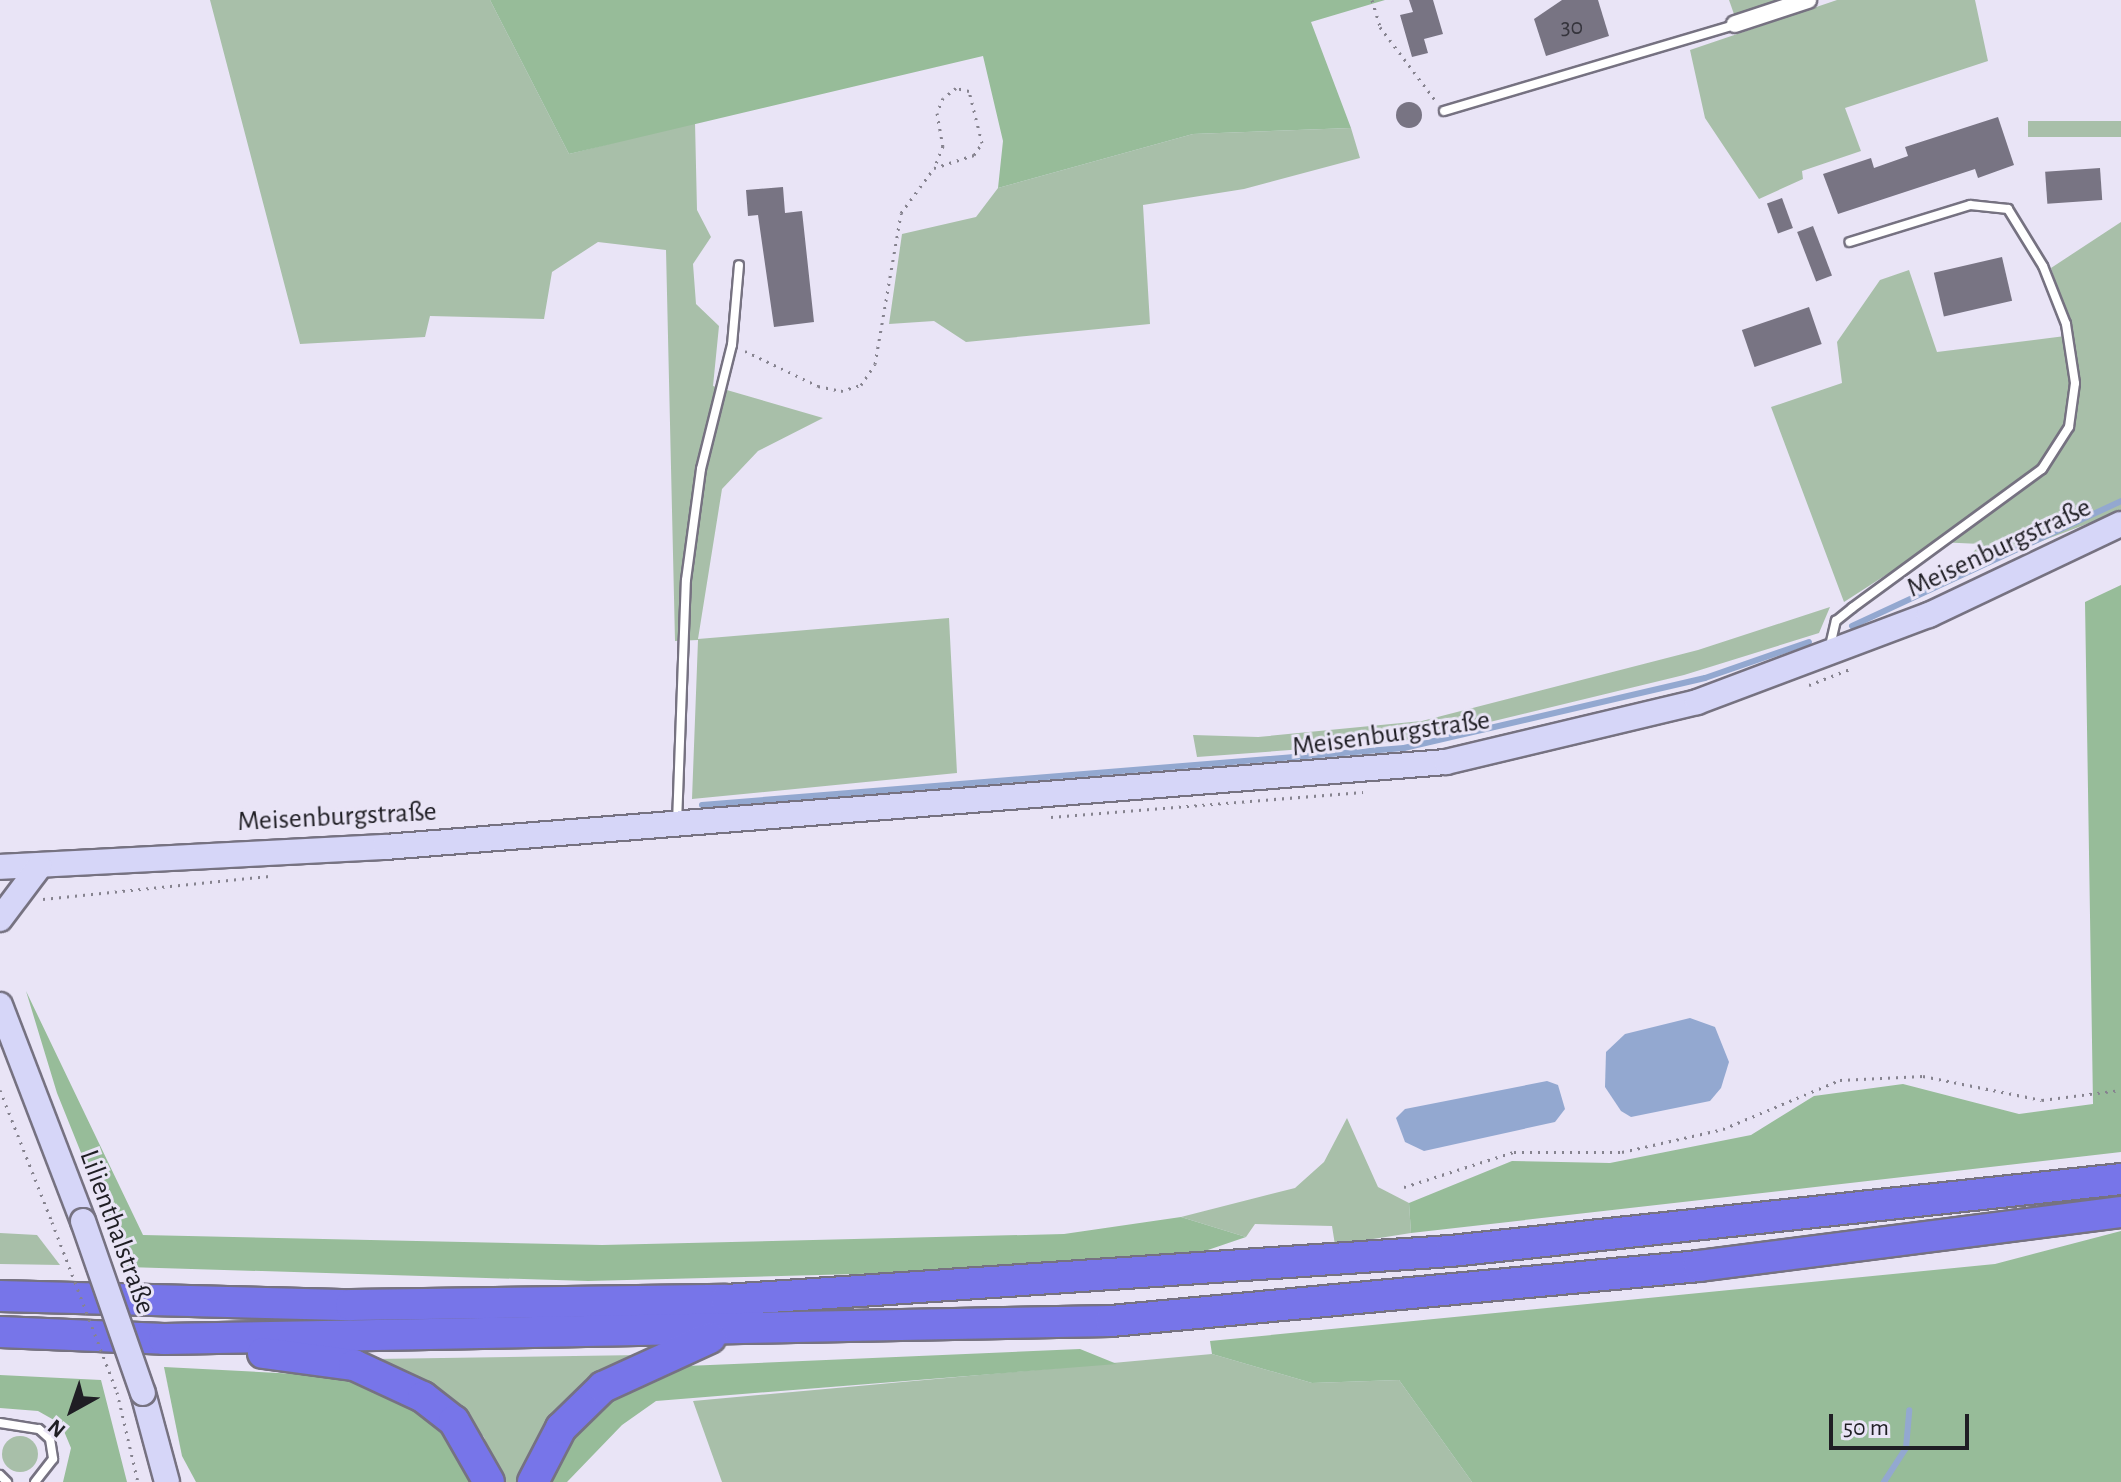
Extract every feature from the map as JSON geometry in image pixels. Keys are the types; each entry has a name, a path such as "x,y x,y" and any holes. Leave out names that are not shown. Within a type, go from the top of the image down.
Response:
{"highway":[{"path":"0,1296 351,1305 726,1300 1451,1251 2121,1179"},
{"path":"0,1332 164,1339 726,1331 1111,1321 1326,1306 2121,1212"},
{"path":"533,1482 561,1428 603,1387 726,1331"},
{"path":"164,1339 354,1365 382,1377 454,1421 489,1482"}],"main road":[{"name":"Meisenburgstraße","path":"0,867 39,867 677,823 1446,762 1697,702 1828,655 2121,524"},
{"path":"0,919 39,867"},
{"name":"Lilienthalstraße","path":"0,1005 83,1221 143,1393 167,1482"}],"street":[{"path":"1735,24 1808,0"}],"lane":[{"path":"1444,111 1735,24"},
{"path":"1828,655 1836,621 2042,469 2069,427 2075,383 2060,310 2008,209 1970,205 1850,242"},
{"path":"677,823 686,580 701,469 732,345 739,265"},
{"path":"0,1423 39,1429 50,1439 53,1459 35,1482"},
{"path":"0,1475 7,1482"}],"path":[{"path":"1372,0 1380,27 1444,111"},
{"path":"732,345 818,386 841,391 861,385 875,364 901,213 934,168 943,146 937,113 943,98 956,88 969,91 982,143 974,155 934,168"},
{"path":"1404,1187 1514,1152 1622,1152 1723,1129 1778,1100 1868,1076 1923,1076 2042,1100 2121,1090"},
{"name":"Lilienthalstraße","path":"0,1090 117,1392 138,1482"}],"green space":[{"path":"210,0 490,0 569,154 695,122 697,210 711,237 693,264 696,304 719,326 713,386 823,418 758,451 722,489 698,639 949,618 957,773 692,799 698,640 675,641 666,250 598,242 552,272 544,319 430,316 425,337 300,344"},
{"path":"490,0 1385,0 1311,22 1351,128 1193,134 998,188 1003,141 983,56 569,154"},
{"path":"1729,0 1785,0 1735,17"},
{"path":"1837,0 1975,0 1988,61 1845,108 1861,151 1802,171 1803,179 1759,199 1705,118 1690,50"},
{"path":"2028,121 2121,121 2121,137 2028,137"},
{"path":"1351,128 1360,158 1244,189 1143,205 1150,324 966,342 934,321 889,324 902,234 976,217 998,188 1193,134"},
{"path":"2121,222 2121,511 1950,576 1981,544 1937,542 1844,602 1771,407 1842,383 1837,342 1880,280 1909,270 1937,352 2073,335 2051,268"},
{"path":"2121,585 2121,1152 1411,1233 1409,1203 1512,1161 1610,1163 1751,1135 1814,1096 1903,1084 2019,1114 2093,1104 2085,602"},
{"path":"1830,607 1819,633 1684,675 1411,741 1197,757 1193,735 1258,737 1422,721 1698,650"},
{"path":"26,991 143,1235 602,1245 1064,1234 1181,1217 1246,1237 1202,1252 969,1271 588,1281 127,1267 57,1093"},
{"path":"1347,1118 1378,1187 1409,1203 1411,1233 1335,1245 1332,1226 1255,1224 1246,1237 1181,1217 1295,1188 1324,1162"},
{"path":"2121,1231 2121,1482 1472,1482 1399,1380 1312,1383 1212,1354 1210,1341 1995,1264"},
{"path":"0,1233 37,1235 60,1265 0,1264"},
{"path":"1080,1349 1117,1364 656,1401 622,1425 567,1482 546,1482 594,1408 636,1378 686,1366"},
{"path":"1212,1354 1312,1383 1399,1380 1472,1482 722,1482 693,1401"},
{"path":"641,1355 519,1482 500,1482 484,1437 449,1399 375,1359"},
{"path":"164,1367 353,1377 417,1411 463,1453 473,1482 196,1482 182,1456"},
{"path":"0,1375 101,1380 127,1482 63,1482 71,1448 61,1424 38,1411 0,1408"},
{"path":"20,1436 33,1441 38,1454 33,1467 20,1472 7,1467 2,1454 7,1441"}],"water":[{"path":"1690,1018 1715,1027 1729,1062 1721,1088 1710,1101 1631,1117 1621,1111 1605,1087 1606,1052 1625,1034"},
{"path":"1547,1081 1558,1085 1565,1109 1555,1122 1424,1151 1405,1142 1396,1118 1405,1109"}],"building":[{"path":"1409,0 1433,0 1443,34 1424,39 1428,53 1412,57 1400,15 1413,12"},
{"path":"1562,0 1598,0 1609,36 1546,56 1534,19"},
{"path":"1409,102 1418,106 1422,115 1418,124 1409,128 1400,124 1396,115 1400,106"},
{"path":"1998,117 2014,165 1978,178 1975,169 1838,214 1823,174 1871,158 1874,168 1908,156 1905,147"},
{"path":"2100,168 2102,200 2047,204 2045,172"},
{"path":"783,187 785,213 802,211 814,322 774,327 758,215 748,216 746,190"},
{"path":"1782,198 1793,228 1778,234 1767,203"},
{"path":"1813,226 1832,275 1816,282 1797,232"},
{"path":"2002,257 2012,301 1944,317 1934,273"},
{"path":"1809,307 1822,344 1755,367 1742,330"}],"waterway":[{"path":"1852,626 2121,501"},
{"path":"702,805 1404,748 1705,678 1809,642"},
{"path":"1884,1482 1906,1448 1909,1410"}]}
